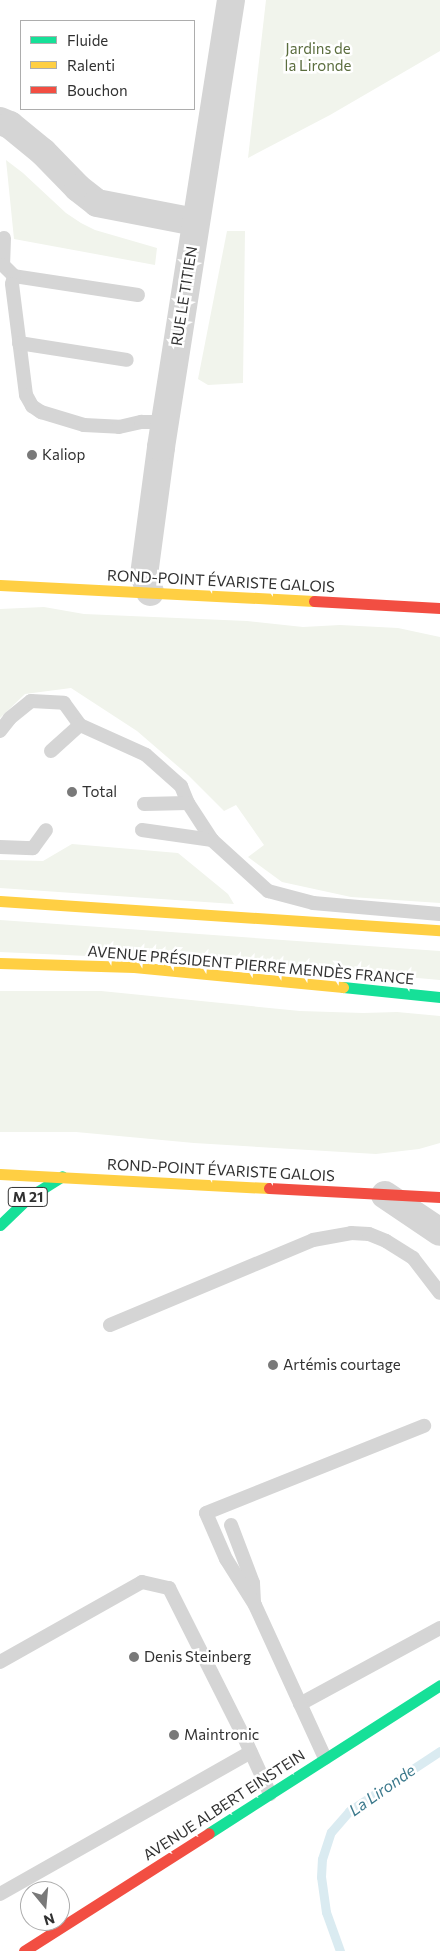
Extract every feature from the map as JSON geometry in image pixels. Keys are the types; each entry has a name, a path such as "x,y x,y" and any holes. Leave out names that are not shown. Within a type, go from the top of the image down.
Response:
{"main road":[{"name":"ROND-POINT ÉVARISTE GALOIS","path":"0,586 440,608"},
{"path":"0,901 440,930"},
{"name":"AVENUE PRÉSIDENT PIERRE MENDÈS FRANCE","path":"0,963 134,967 440,997"},
{"name":"ROND-POINT ÉVARISTE GALOIS","path":"0,1174 440,1197"},
{"name":"M 21","path":"0,1225 28,1197 62,1176"},
{"name":"AVENUE ALBERT EINSTEIN","path":"24,1951 440,1685"}],"street":[{"name":"RUE LE TITIEN","path":"150,592 144,575 164,422 231,0"},
{"path":"0,121 10,125 43,152 78,188 97,203 195,222"},
{"path":"385,1195 440,1232"}],"lane":[{"path":"4,238 3,265 14,276 138,295"},
{"path":"14,276 12,284 26,395 32,406 41,412 96,427 164,422"},
{"path":"19,343 127,360"},
{"path":"0,731 10,718 31,701 64,703 80,725 146,756 181,786 188,803 212,840 268,891 313,903 440,914"},
{"path":"51,751 80,725"},
{"path":"144,804 188,803"},
{"path":"0,847 33,848 46,830"},
{"path":"142,830 212,840"},
{"path":"110,1325 313,1240 351,1232 368,1234 386,1241 413,1258 440,1293"},
{"path":"325,1758 255,1605 226,1560 206,1513 424,1426"},
{"path":"231,1525 253,1583 255,1605"},
{"path":"0,1662 142,1582 169,1588 270,1794"},
{"path":"300,1704 440,1628"},
{"path":"0,1894 251,1752"}],"green space":[{"name":"Jardins de la Lironde","path":"266,0 440,0 440,51 330,115 248,158"},
{"path":"6,160 23,173 66,213 81,223 95,230 157,248 155,265 14,239"},
{"path":"227,231 245,231 243,383 208,385 198,379"},
{"path":"44,607 84,614 247,621 303,627 340,625 398,628 440,637 440,903 351,897 282,882 248,857 264,845 236,805 224,811 188,775 137,731 71,688 25,694 0,718 0,609"},
{"path":"72,844 178,853 228,894 234,904 0,888 0,860 43,861"},
{"path":"0,920 440,951 440,980 261,964 0,952"},
{"path":"0,991 101,991 300,1011 397,1012 440,1016 440,1143 419,1149 376,1154 194,1143 76,1132 0,1132"}],"waterway":[{"name":"La Lironde","path":"340,1951 326,1912 321,1877 322,1859 331,1832 349,1811 440,1751"}],"traffic: fast":[{"path":"343,987 440,997"},
{"path":"0,1225 29,1197 62,1176"},
{"path":"209,1833 440,1685"}],"traffic: slow":[{"path":"0,585 314,601"},
{"path":"0,901 440,930"},
{"path":"0,963 134,967 343,987"},
{"path":"0,1174 269,1188"}],"traffic: jam":[{"path":"314,601 440,608"},
{"path":"269,1188 440,1197"},
{"path":"24,1951 209,1833"}],"place":[{"name":"Kaliop","path":"32,455"},
{"name":"Total","path":"72,792"},
{"name":"Artémis courtage","path":"273,1365"},
{"name":"Denis Steinberg","path":"134,1657"},
{"name":"Maintronic","path":"174,1735"}]}
